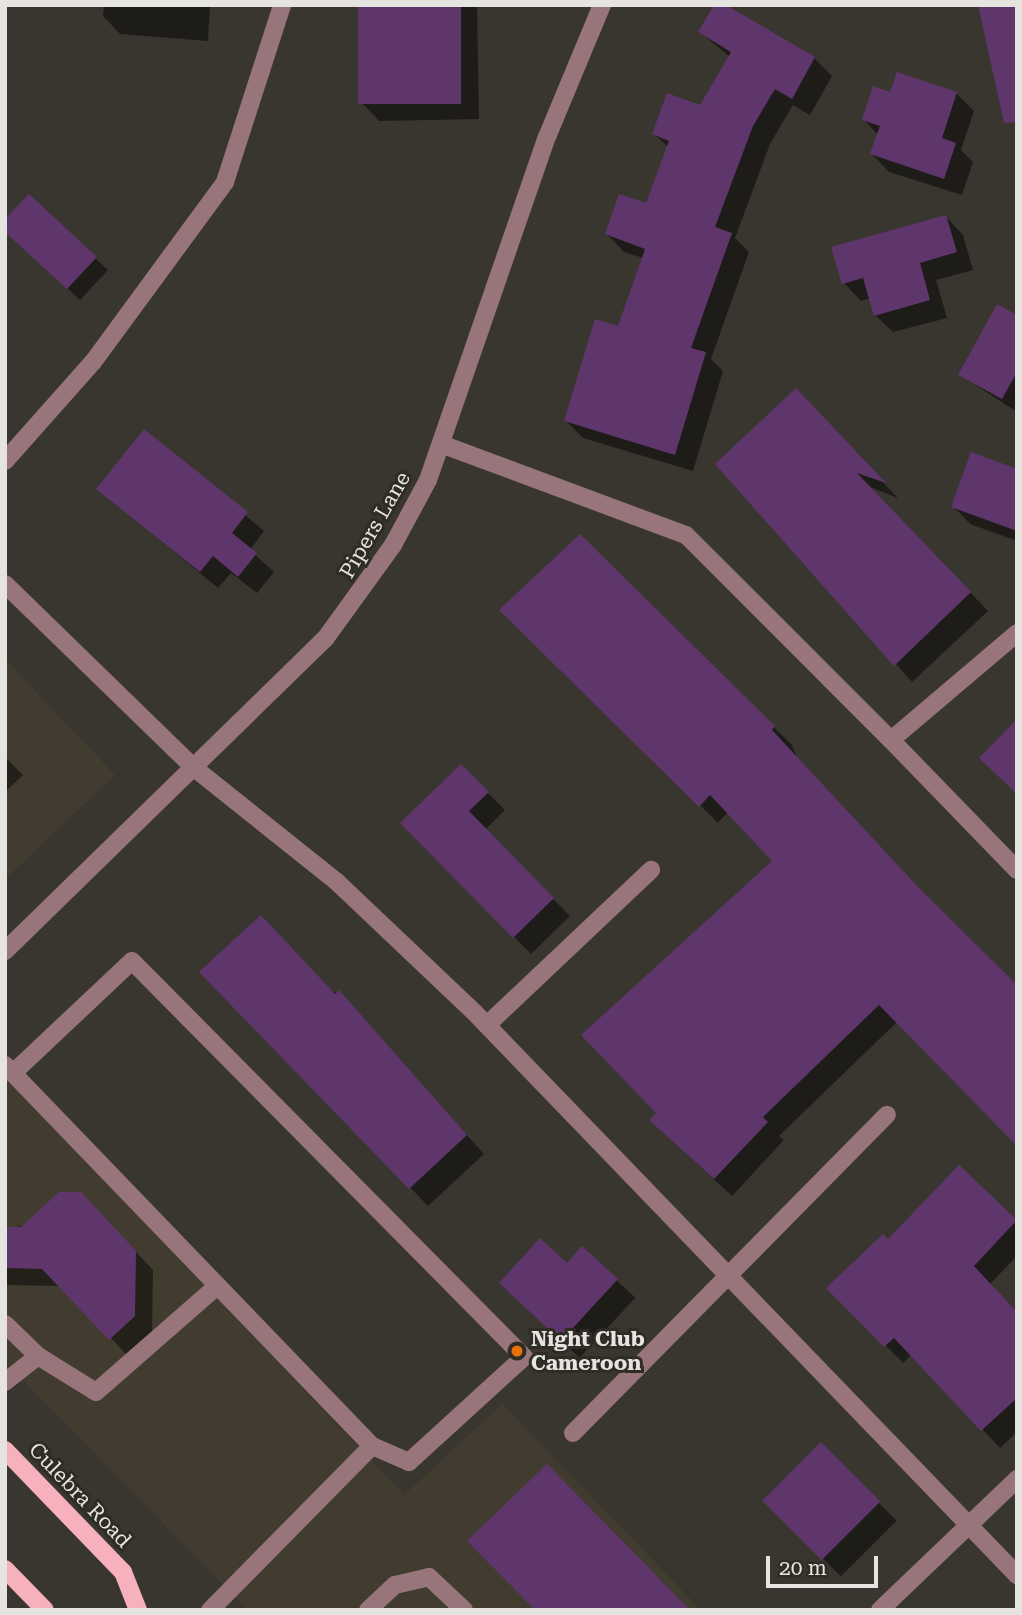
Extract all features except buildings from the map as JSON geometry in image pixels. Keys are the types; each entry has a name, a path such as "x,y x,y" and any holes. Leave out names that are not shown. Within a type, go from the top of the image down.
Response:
{"main road":[{"name":"Culebra Road","path":"5,1450 123,1572 138,1610"},
{"path":"5,1569 45,1610"}],"street":[{"path":"5,461 93,362 225,182 282,5"},
{"name":"Pipers Lane","path":"5,951 325,639 362,594 428,480 547,137 602,5"},
{"path":"441,444 686,535 1017,870"},
{"path":"5,584 193,767 337,882 487,1025 1017,1575"},
{"path":"891,740 1017,633"},
{"path":"487,1025 651,870"},
{"path":"132,961 524,1357 409,1462 372,1446 217,1286 9,1069 132,961"},
{"path":"573,1433 731,1278 887,1115"},
{"path":"5,1324 38,1356 96,1392 217,1286"},
{"path":"5,1382 38,1356"},
{"path":"210,1610 372,1446"},
{"path":"880,1610 1017,1479"},
{"path":"368,1610 395,1585 429,1577 464,1610"}],"shaded area":[{"path":"5,659 115,775 5,879"},
{"path":"5,1076 404,1495 502,1404 701,1610 248,1610 5,1362"}],"place":[{"name":"Night Club Cameroon","path":"517,1351"}]}
